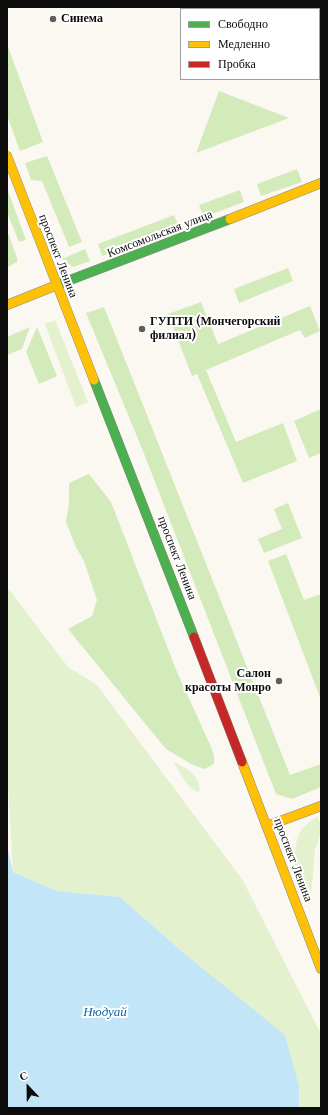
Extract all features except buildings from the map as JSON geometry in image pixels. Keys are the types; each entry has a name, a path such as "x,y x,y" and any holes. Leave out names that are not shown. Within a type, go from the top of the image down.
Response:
{"main road":[{"name":"проспект Ленина","path":"7,156 140,495 321,968"},
{"name":"Комсомольская улица","path":"7,305 178,240 321,183"},
{"path":"267,826 321,806"}],"green space":[{"path":"321,7 321,24 320,8 196,8"},
{"path":"7,44 43,142 20,151 7,115"},
{"path":"219,91 289,118 196,153"},
{"path":"47,156 82,242 69,247 42,181 31,180 25,163"},
{"path":"297,169 302,182 261,196 257,184"},
{"path":"7,188 26,240 19,242 7,212"},
{"path":"240,190 244,202 204,217 199,205"},
{"path":"174,215 179,227 102,256 98,244"},
{"path":"7,235 9,235 17,258 17,262 8,267"},
{"path":"85,249 90,261 73,267 62,259"},
{"path":"288,268 293,281 239,303 234,289"},
{"path":"201,302 218,344 310,306 320,331 305,338 300,330 206,370 236,442 283,423 297,461 243,483 197,374 192,376 168,314"},
{"path":"104,307 290,775 321,764 321,787 292,799 276,794 143,451 86,313"},
{"path":"55,320 88,402 76,407 45,324"},
{"path":"30,327 22,349 7,355 7,337"},
{"path":"37,327 57,376 39,384 26,352"},
{"path":"321,409 321,453 309,458 294,421"},
{"path":"89,474 111,502 177,672 212,749 214,764 204,769 191,764 166,749 68,629 92,616 97,600 84,561 76,547 66,522 69,503 69,483"},
{"path":"288,503 302,538 264,553 258,539 282,529 274,509"},
{"path":"286,554 304,600 321,594 320,697 268,561"},
{"path":"7,587 68,667 96,684 242,879 321,1034 321,1108 299,1108 299,1087 186,955 120,897 57,891 13,872 7,767"},
{"path":"173,761 191,772 199,784 200,790 198,792 187,783"},
{"path":"317,816 321,825 321,831 315,850 312,885 309,892 303,889 299,883 296,875 295,857 299,834 307,824"}],"water":[{"name":"Нюдуай","path":"7,846 13,872 57,891 120,897 186,955 285,1035 299,1087 299,1108 7,1108"}],"traffic: fast":[{"path":"57,285 230,219"},
{"path":"94,380 194,637"}],"traffic: slow":[{"path":"7,156 94,380"},
{"path":"230,219 321,183"},
{"path":"7,305 57,285"},
{"path":"242,762 321,969"},
{"path":"267,826 321,806"}],"traffic: jam":[{"path":"194,637 242,762"}],"place":[{"name":"Синема","path":"53,19"},
{"name":"ГУПТИ (Мончегорский филиал)","path":"142,329"},
{"name":"Салон красоты Монро","path":"279,681"}]}
